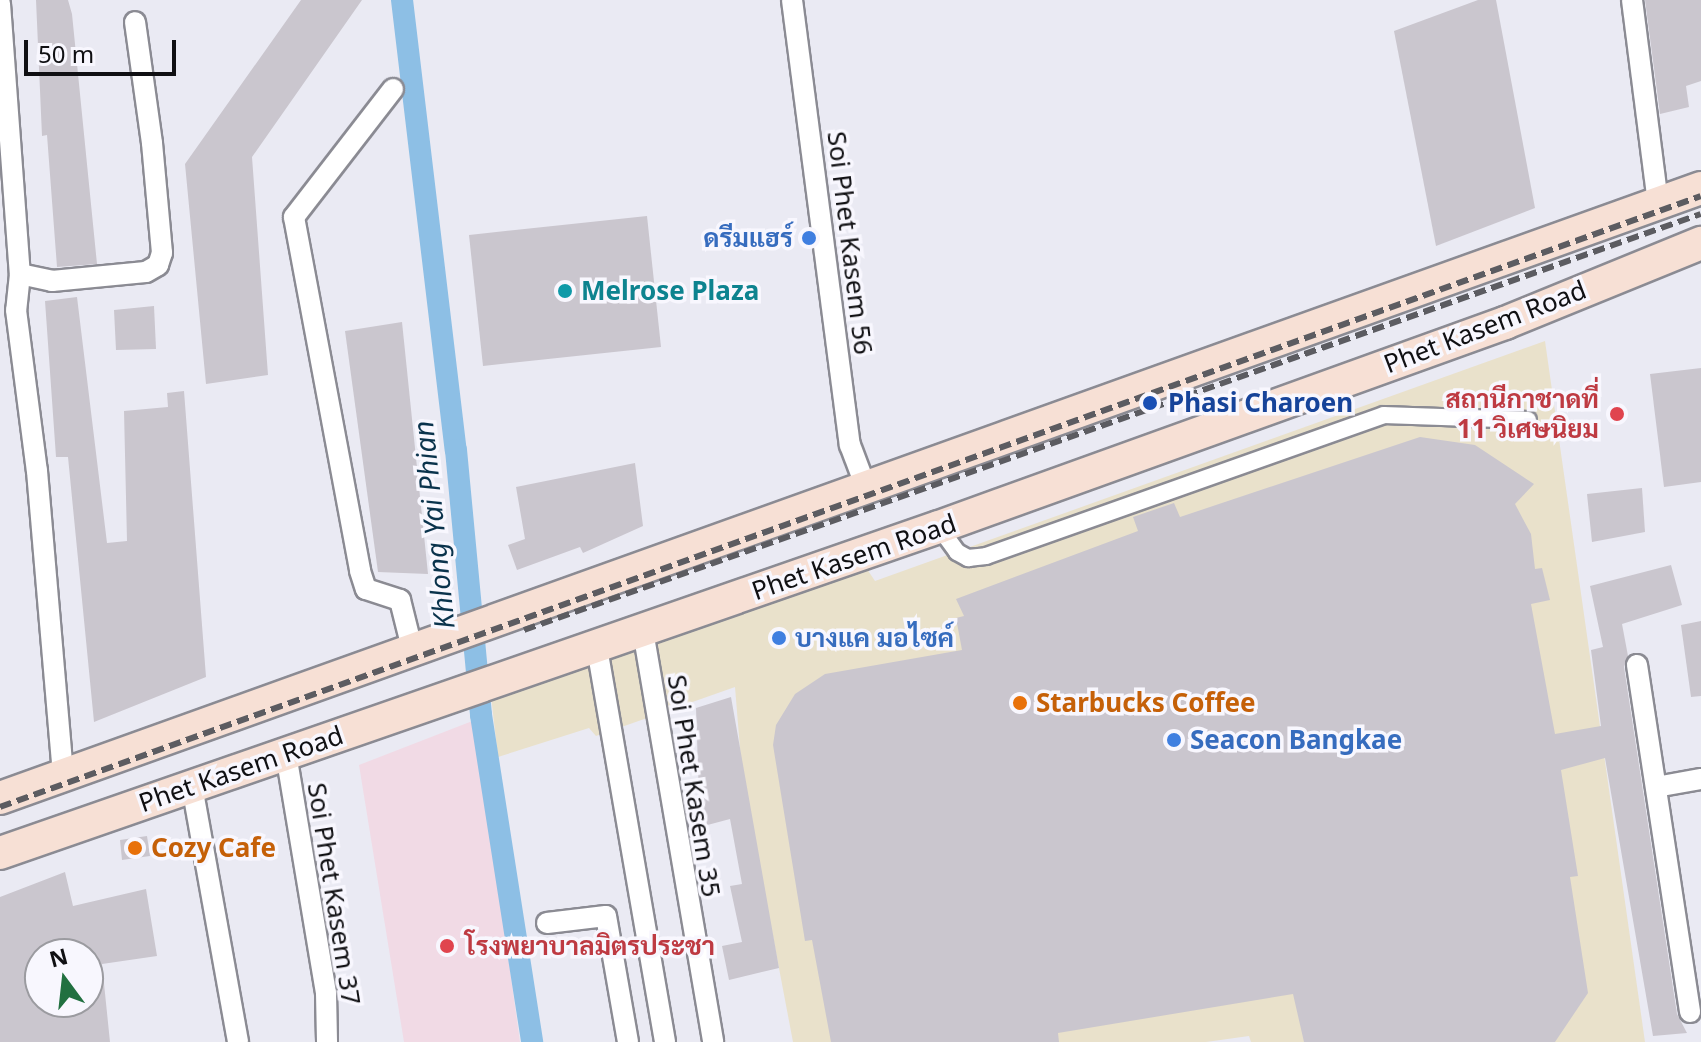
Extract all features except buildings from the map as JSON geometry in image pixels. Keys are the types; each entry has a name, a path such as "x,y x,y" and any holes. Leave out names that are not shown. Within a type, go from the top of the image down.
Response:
{"main road":[{"name":"Phet Kasem Road","path":"0,798 867,490 1701,188"},
{"name":"Phet Kasem Road","path":"0,853 529,672 939,527 1505,323 1701,243"}],"street":[{"name":"Soi Phet Kasem 56","path":"792,0 850,445 867,490"},
{"path":"1632,0 1658,204"},
{"path":"0,4 20,274 16,310 37,471 63,775"},
{"path":"20,274 52,281 146,272 158,265 162,253 152,143 135,22"},
{"path":"393,89 294,217 360,571 366,589 400,600 413,652"},
{"path":"939,527 957,552 968,558 986,556 1384,415 1528,420"},
{"name":"Soi Phet Kasem 35","path":"643,631 713,1042"},
{"path":"597,648 665,1042"},
{"path":"1637,665 1690,1012"},
{"name":"Soi Phet Kasem 37","path":"286,754 326,993 327,1042"},
{"path":"1656,787 1701,779"},
{"path":"192,786 238,1042"},
{"path":"547,923 606,916 628,1042"},
{"path":"609,935 645,928"}],"shaded area":[{"name":"Seacon Bangkae","path":"1545,341 1645,1042 1251,1042 1249,1036 1206,1042 793,1042 742,773 735,687 596,736 589,728 498,757 491,696 863,563 875,581"},
{"name":"โรงพยาบาลมิตรประชา","path":"475,720 520,1042 404,1042 359,765"}],"waterway":[{"name":"Khlong Yai Phian","path":"402,0 456,450 481,715 532,1042"}],"railway":[{"path":"0,807 1701,196"},
{"path":"524,630 1701,214"}],"place":[{"name":"ดรีมแฮร์","path":"809,238"},
{"name":"Melrose Plaza","path":"565,291"},
{"name":"Phasi Charoen","path":"1150,403"},
{"name":"สถานีกาชาดที่ 11 วิเศษนิยม","path":"1617,414"},
{"name":"บางแค มอไซค์","path":"779,638"},
{"name":"Starbucks Coffee","path":"1020,703"},
{"name":"Seacon Bangkae","path":"1174,740"},
{"name":"Cozy Cafe","path":"135,848"},
{"name":"โรงพยาบาลมิตรประชา","path":"447,946"}]}
